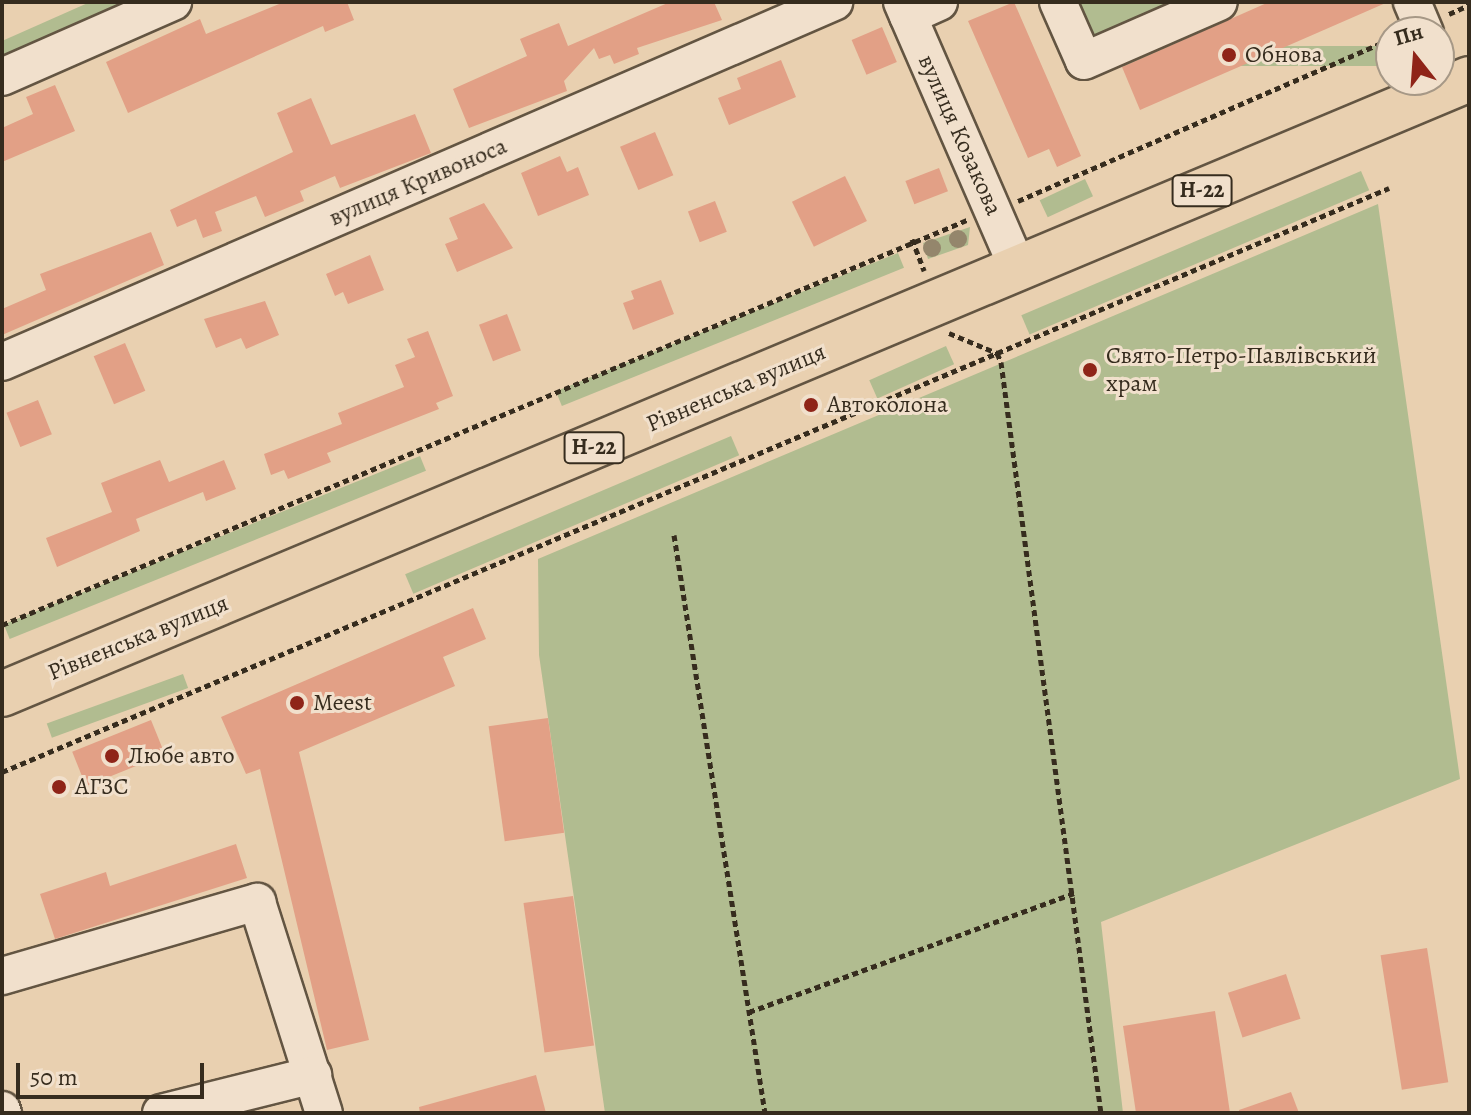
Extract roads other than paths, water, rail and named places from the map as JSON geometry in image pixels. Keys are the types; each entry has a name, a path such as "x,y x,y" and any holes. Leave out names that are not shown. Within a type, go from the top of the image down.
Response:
{"main road":[{"name":"Рівненська вулиця","path":"8,695 1018,269 1409,96"}],"street":[{"path":"2,77 173,2"},
{"name":"вулиця Кривоноса","path":"2,362 834,2"},
{"path":"1058,2 1084,61 1219,2"},
{"name":"вулиця Козакова","path":"916,7 993,212 1018,269"},
{"path":"2,976 257,902 324,1113"},
{"path":"161,1113 313,1075"}],"place":[{"name":"Обнова","path":"1229,55"},
{"name":"Свято-Петро-Павлівський храм","path":"1090,370"},
{"name":"Автоколона","path":"811,405"},
{"name":"Meest","path":"297,703"},
{"name":"Любе авто","path":"112,756"},
{"name":"АГЗС","path":"59,787"}]}
